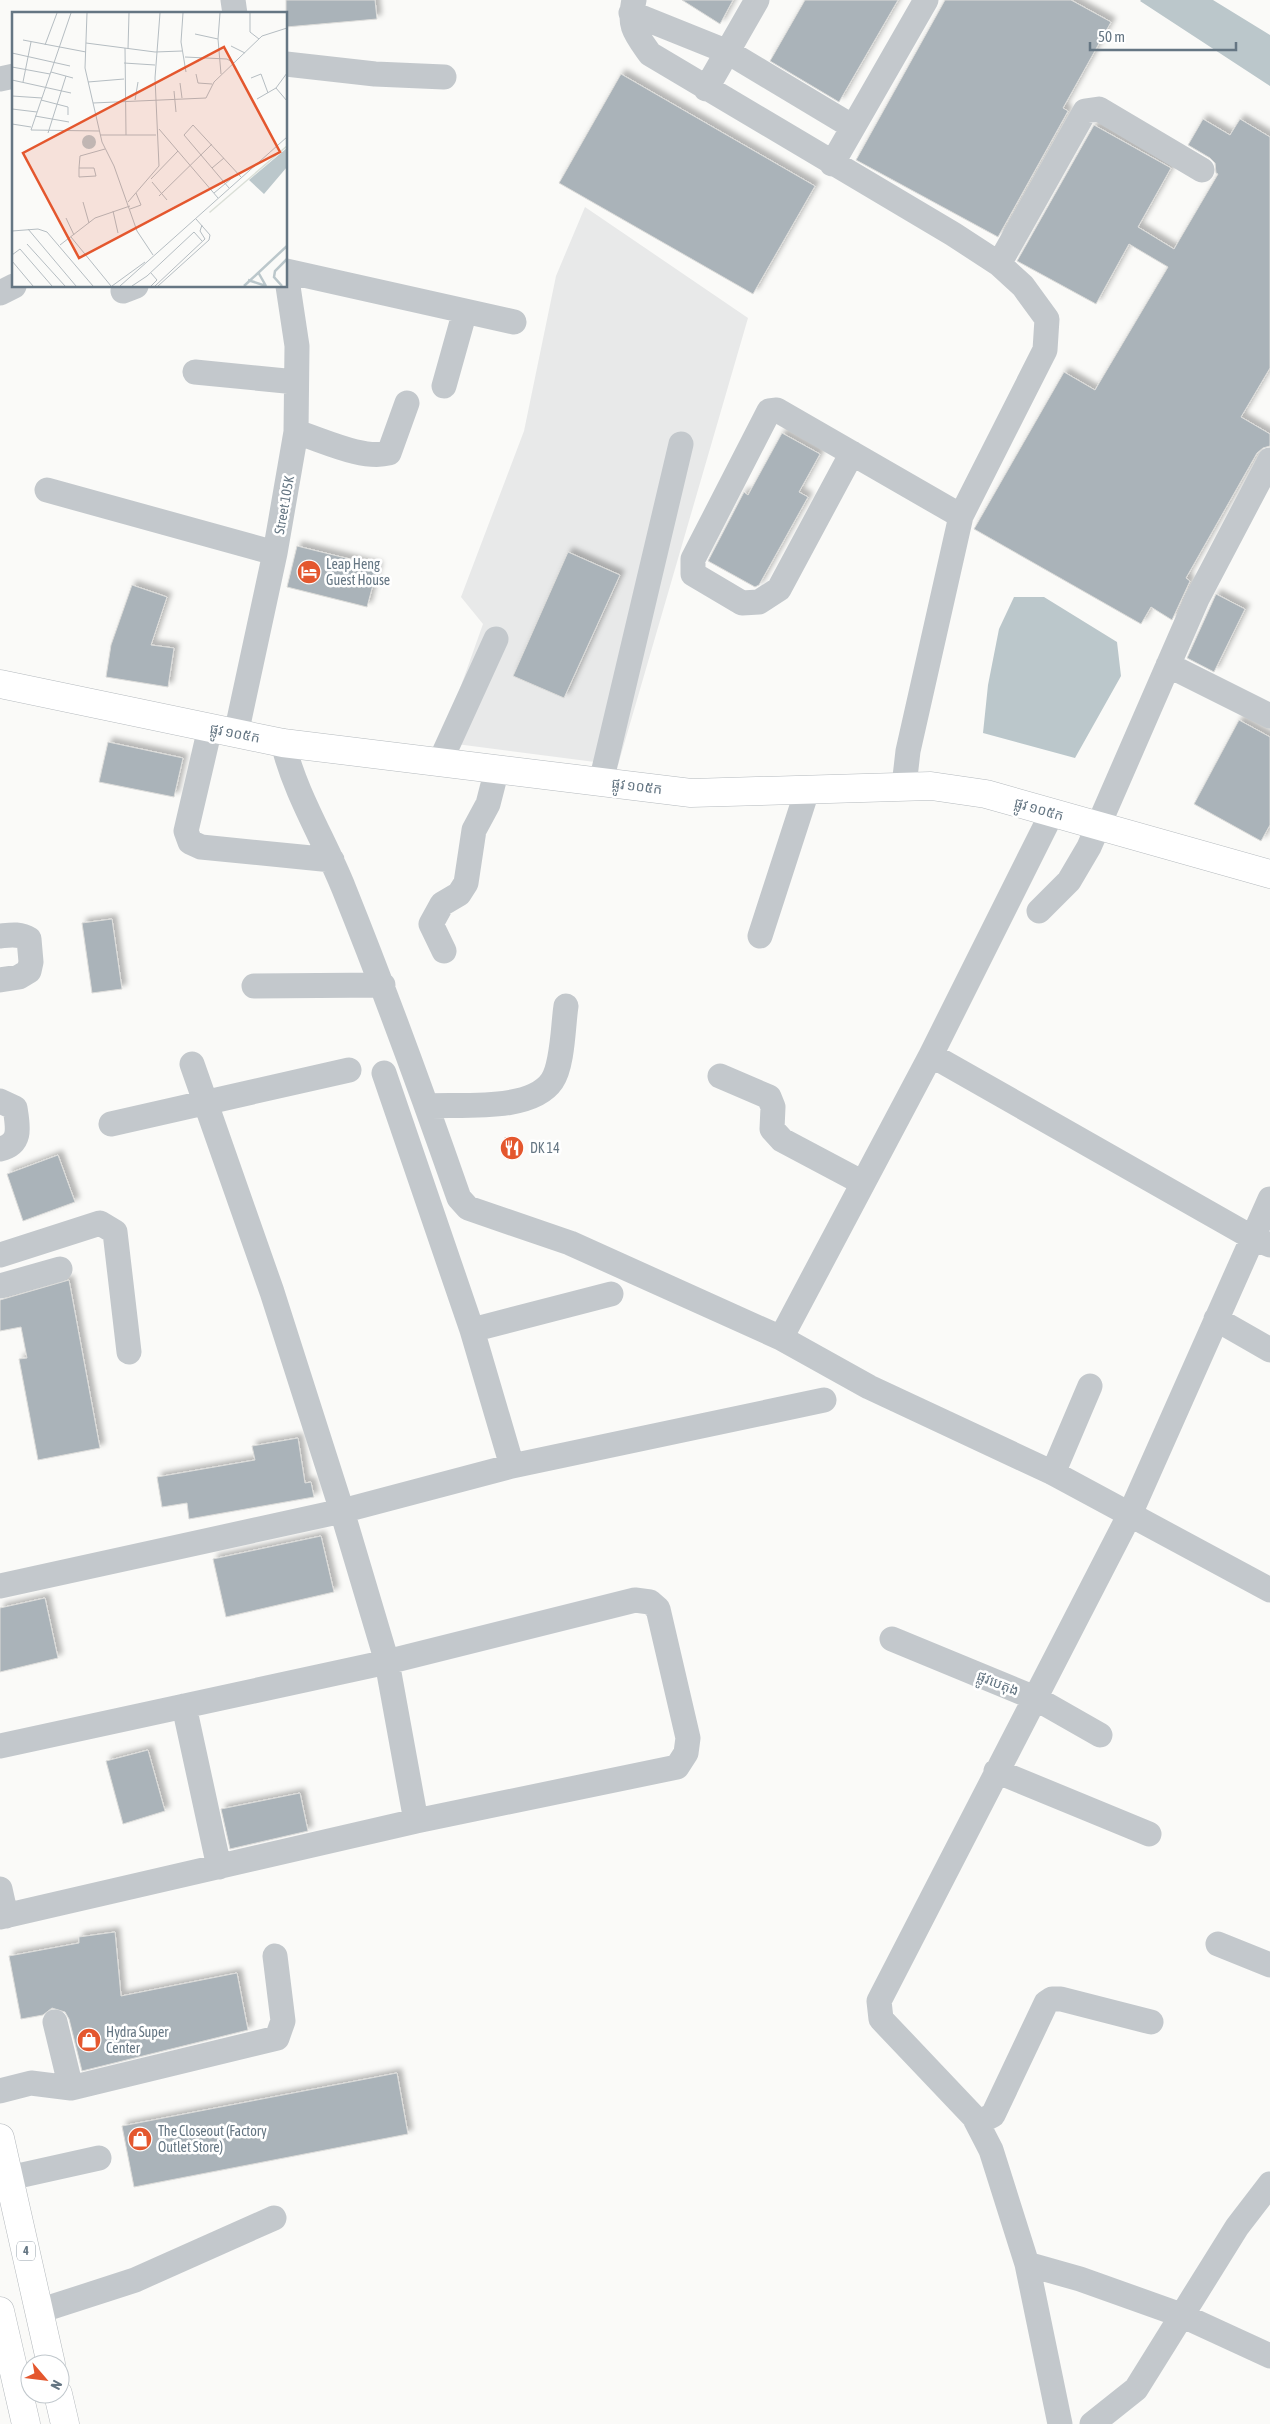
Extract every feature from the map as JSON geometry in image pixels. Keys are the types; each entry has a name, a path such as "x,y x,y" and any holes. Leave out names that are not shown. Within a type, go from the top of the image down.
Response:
{"main road":[{"name":"ផ្លូវ ១០៥ក","path":"0,684 283,743 601,782 691,792 807,791 931,786 986,794 1270,874"},
{"name":"4","path":"0,2138 49,2354"},
{"path":"0,2311 26,2424"},
{"path":"60,2404 65,2424"}],"street":[{"path":"706,89 757,0"},
{"path":"832,164 926,0"},
{"path":"853,127 728,52 633,6 632,30 650,54 832,164 953,234 999,264 1023,286 1047,319 1045,350 961,516 908,751 904,786"},
{"path":"288,64 375,74 444,77"},
{"path":"999,264 1086,111 1099,109 1202,170"},
{"path":"288,272 514,322"},
{"name":"Street 105K","path":"288,285 297,346 296,432 275,552 223,731 186,832 190,842 201,847 332,860"},
{"path":"0,294 12,287"},
{"path":"444,386 465,311"},
{"path":"195,372 296,382"},
{"path":"296,432 361,453 378,456 389,453 407,403"},
{"path":"852,453 779,589 759,602 742,603 693,574 692,559 769,411 777,410 852,453 961,516"},
{"path":"601,782 681,444"},
{"path":"1039,910 1069,881 1099,826 1197,599 1270,460"},
{"path":"47,490 275,552"},
{"path":"440,762 496,638"},
{"path":"1168,665 1270,716"},
{"path":"283,743 289,770 332,860 383,985 460,1198 468,1208 578,1246 782,1338 869,1387 1053,1473 1270,1590"},
{"path":"444,951 431,924 442,904 460,894 466,884 474,830 488,804 497,770"},
{"path":"760,936 807,791"},
{"path":"782,1338 931,1055 1052,813"},
{"path":"0,936 14,934 29,939 30,962 29,971 19,977 0,980"},
{"path":"254,986 383,985"},
{"path":"427,1106 518,1102 542,1092 553,1081 558,1066 566,1006"},
{"path":"931,1055 1261,1242"},
{"path":"192,1064 272,1292 342,1512 387,1662 416,1821"},
{"path":"112,1124 349,1070"},
{"path":"384,1073 472,1330 512,1466"},
{"path":"720,1076 769,1097 773,1108 772,1129 782,1140 863,1183"},
{"path":"0,1101 15,1108 18,1133 14,1142 8,1147 0,1149"},
{"path":"1060,2424 1027,2264 991,2150 978,2124 881,2019 878,2010 883,1991 1130,1514 1216,1319 1261,1242 1270,1198"},
{"path":"0,1255 100,1223 115,1232 129,1352"},
{"path":"0,1286 60,1269"},
{"path":"472,1330 611,1294"},
{"path":"1216,1319 1270,1350"},
{"path":"1053,1473 1090,1386"},
{"path":"0,1586 342,1512 512,1466 824,1400"},
{"path":"0,1746 387,1662 635,1600 650,1602 658,1609 688,1738 686,1753 677,1767 416,1821 3,1916 0,1889"},
{"name":"ផ្លូវបេតុង","path":"892,1639 1034,1698 1100,1735"},
{"path":"184,1706 219,1867"},
{"path":"996,1771 1149,1834"},
{"path":"1218,1944 1270,1965"},
{"path":"0,2091 31,2083 71,2088 277,2038 282,2021 275,1956"},
{"path":"978,2124 993,2115 1046,2003 1052,1999 1061,1999 1151,2022"},
{"path":"55,2022 71,2088"},
{"path":"9,2178 99,2158"},
{"path":"1092,2424 1136,2389 1237,2227 1270,2184"},
{"path":"39,2311 135,2280 274,2218"},
{"path":"1027,2264 1080,2279 1181,2315 1270,2356"}],"shaded area":[{"path":"1213,0 1270,35 1270,86 1140,1"},
{"path":"585,207 748,318 618,765 441,742 483,624 461,597 524,431 556,276"},
{"path":"1014,597 1044,597 1117,642 1121,676 1075,758 983,733 988,685 999,629"}],"building":[{"path":"286,0 375,0 377,19 288,27 288,12 286,12"},
{"path":"682,0 733,0 720,24"},
{"path":"805,0 898,0 839,102 770,61"},
{"path":"945,0 1071,0 1111,22 1063,108 1068,111 998,237 856,160"},
{"path":"621,74 815,186 753,294 559,183"},
{"path":"1203,119 1230,135 1240,119 1270,137 1270,368 1241,417 1270,434 1270,446 1263,448 1257,453 1186,578 1190,581 1172,620 1151,607 1141,624 974,529 1064,372 1095,390 1168,267 1129,244 1096,304 1017,261 1094,125 1171,168 1138,227 1174,249 1218,174 1216,173 1215,163 1210,158 1188,145"},
{"path":"782,433 820,454 799,492 808,497 759,585 755,587 708,561 744,492 748,495"},
{"path":"297,546 378,566 367,607 287,587"},
{"path":"568,552 620,575 564,698 513,676"},
{"path":"132,585 167,597 151,645 174,648 168,687 106,677 111,645"},
{"path":"1216,594 1245,609 1214,672 1187,658"},
{"path":"1239,720 1270,737 1270,825 1261,841 1194,804"},
{"path":"108,742 183,758 174,797 99,782"},
{"path":"112,919 122,989 92,993 82,923"},
{"path":"58,1155 75,1202 23,1221 7,1174"},
{"path":"69,1280 100,1448 38,1460 19,1359 27,1358 21,1327 0,1331 0,1300"},
{"path":"298,1438 305,1483 311,1482 314,1497 189,1519 187,1503 162,1507 157,1477 255,1460 252,1446"},
{"path":"321,1536 334,1592 226,1617 213,1559"},
{"path":"45,1598 58,1658 0,1672 0,1608"},
{"path":"148,1750 165,1811 123,1824 106,1761"},
{"path":"300,1793 308,1831 230,1849 221,1809"},
{"path":"115,1932 121,1996 237,1973 248,2030 82,2071 69,2019 65,2012 52,2008 43,2015 21,2019 9,1956 79,1943 79,1937"},
{"path":"397,2073 408,2134 134,2187 122,2126"}],"place":[{"name":"Leap Heng Guest House","path":"309,572"},
{"name":"DK 14","path":"512,1148"},
{"name":"Hydra Super Center","path":"89,2040"},
{"name":"The Closeout (Factory Outlet Store)","path":"140,2139"}]}
